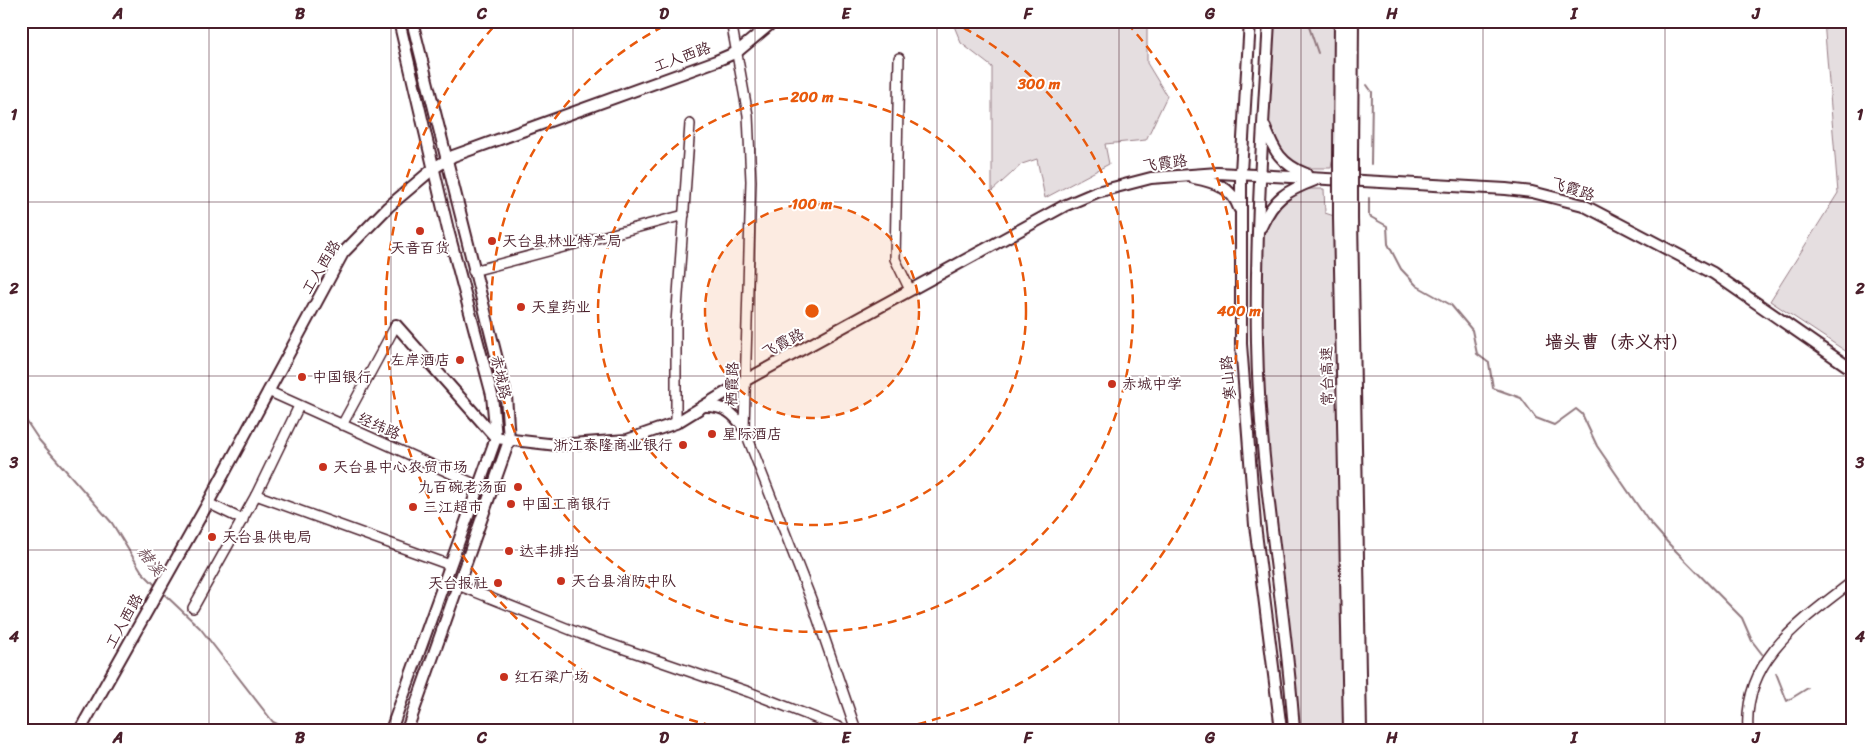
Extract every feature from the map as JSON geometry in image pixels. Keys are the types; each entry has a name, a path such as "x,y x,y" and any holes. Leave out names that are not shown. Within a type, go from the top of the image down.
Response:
{"highway":[{"name":"常台高速","path":"1341,21 1346,219 1350,730"},
{"name":"常台高速","path":"1345,155 1352,21"},
{"name":"常台高速","path":"1346,219 1360,730"}],"main road":[{"name":"赤城路","path":"390,730 496,438 492,395 471,319 399,21"},
{"name":"赤城路","path":"407,730 509,441 506,395 473,271 412,21"},
{"name":"工人西路","path":"80,730 208,502 343,253 388,207 446,160 737,52 774,21"},
{"name":"寒山路","path":"1250,21 1241,172 1240,344 1255,524 1281,730"},
{"name":"寒山路","path":"1269,21 1259,233 1258,361 1273,545 1294,730"},
{"path":"1264,122 1273,149 1292,168 1319,178"},
{"path":"1218,173 1236,161 1242,149"},
{"name":"飞霞路","path":"496,438 557,445 626,440 676,423 746,380 1064,206 1096,192 1151,178 1218,173 1241,172 1506,189 1532,192 1583,204 1713,273 1853,370"},
{"path":"1183,175 1212,182 1228,190 1236,201 1241,213"},
{"path":"1259,233 1267,213 1281,195 1319,178"},
{"path":"471,319 485,316"},
{"path":"396,325 496,438"},
{"path":"706,406 720,406 735,415 744,428"},
{"path":"427,628 441,633"}],"street":[{"name":"栖霞路","path":"731,21 748,116 751,180 744,428 811,600 856,730"},
{"path":"899,58 894,259 910,290"},
{"path":"676,423 676,323 690,124"},
{"path":"473,271 684,215"},
{"path":"342,425 396,325"},
{"name":"经纬路","path":"268,391 479,486"},
{"path":"193,608 256,496 299,406"},
{"path":"256,496 450,565"},
{"path":"208,502 243,520"},
{"path":"1748,730 1754,685 1762,664 1776,645 1798,624 1853,581"},
{"path":"458,585 581,634 749,692 846,730"}],"shaded area":[{"path":"952,21 1147,21 1147,63 1167,96 1146,140 1105,144 1109,164 1045,198 1037,159 1022,164 992,191 992,67 961,43"},
{"path":"1269,21 1341,21 1340,155 1333,156 1331,168 1291,168 1264,122"},
{"path":"1824,21 1853,21 1853,356 1770,301 1838,193"},
{"path":"1300,185 1308,189 1324,189 1325,213 1340,218 1350,730 1294,730 1264,443 1259,233 1267,213"}],"waterway":[{"path":"1307,21 1318,53"},
{"path":"1367,85 1372,92 1371,164"},
{"path":"1369,198 1369,216 1387,226 1388,244 1401,269 1417,286 1451,305 1472,330 1477,354 1489,363 1493,388 1521,398 1536,418 1554,425 1576,409 1582,414 1597,446 1647,519 1742,618 1752,641 1762,654"},
{"name":"赭溪","path":"21,242 21,352"},
{"name":"赭溪","path":"21,388 23,416 39,440 112,523 142,572 157,587"},
{"name":"赭溪","path":"162,592 200,628 273,722 290,730"},
{"path":"1776,673 1787,701 1808,688"}],"place":[{"name":"天音百货","path":"420,231"},
{"name":"天台县林业特产局","path":"492,241"},
{"name":"天皇药业","path":"521,307"},
{"name":"左岸酒店","path":"460,360"},
{"name":"中国银行","path":"302,377"},
{"name":"赤城中学","path":"1112,384"},
{"name":"星际酒店","path":"712,434"},
{"name":"浙江泰隆商业银行","path":"683,445"},
{"name":"天台县中心农贸市场","path":"323,467"},
{"name":"九百碗老汤面","path":"518,487"},
{"name":"中国工商银行","path":"511,504"},
{"name":"三江超市","path":"413,507"},
{"name":"天台县供电局","path":"212,537"},
{"name":"达丰排挡","path":"509,551"},
{"name":"天台县消防中队","path":"561,581"},
{"name":"天台报社","path":"498,583"},
{"name":"红石梁广场","path":"504,677"}],"district":[{"name":"墙头曹（赤义村）","path":"1617,342"}]}
